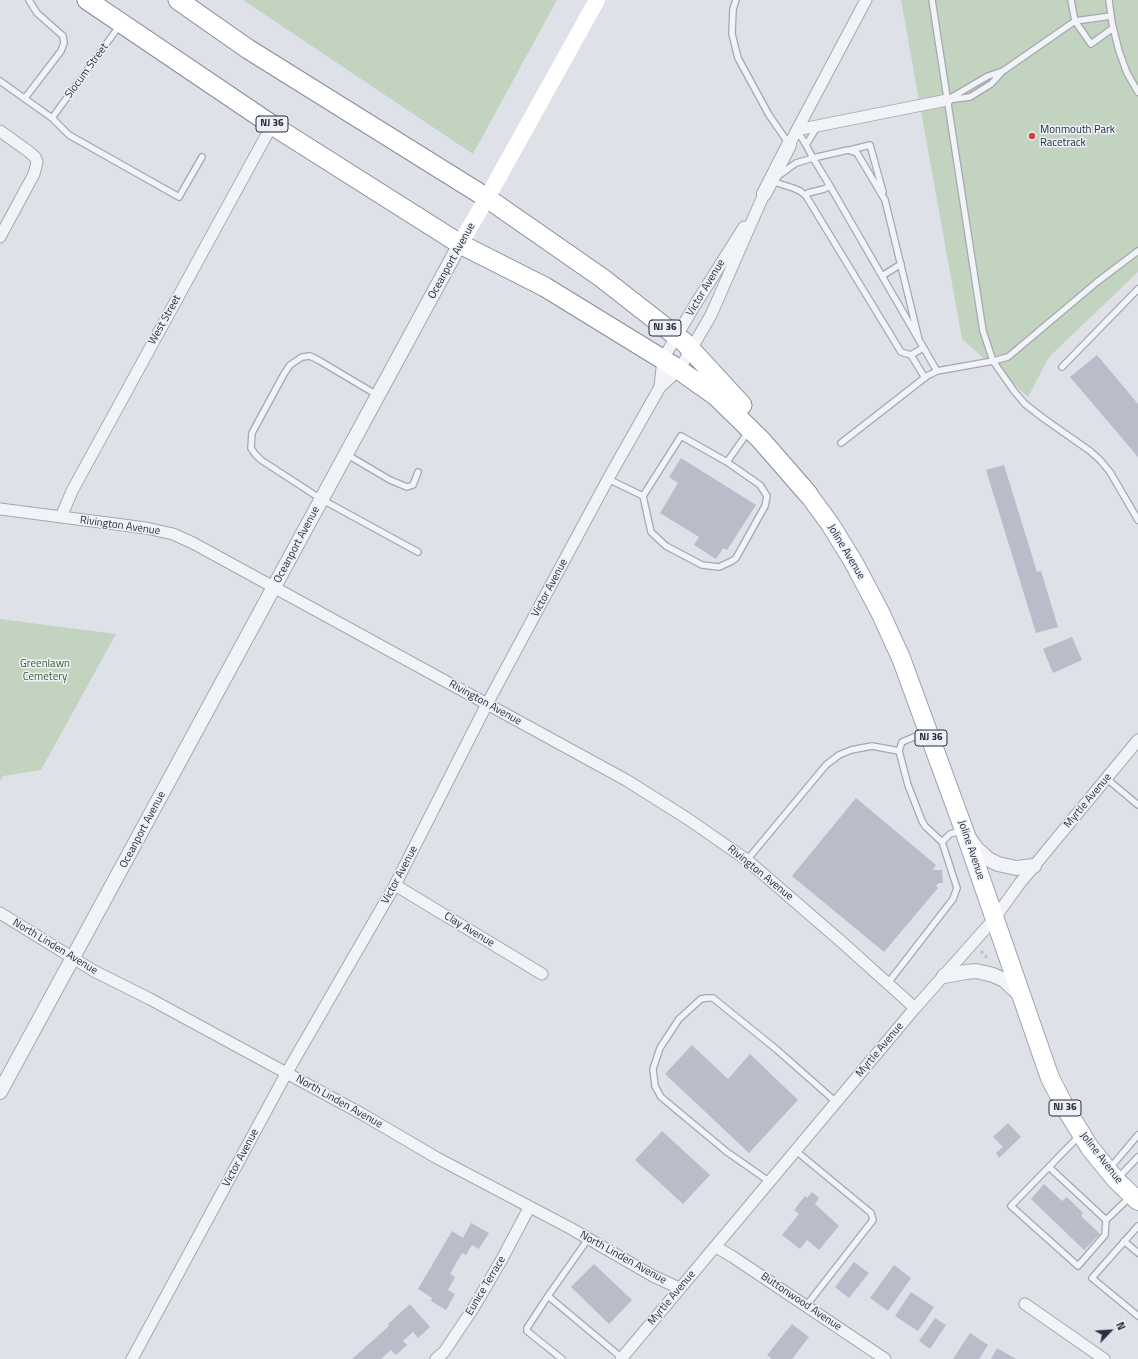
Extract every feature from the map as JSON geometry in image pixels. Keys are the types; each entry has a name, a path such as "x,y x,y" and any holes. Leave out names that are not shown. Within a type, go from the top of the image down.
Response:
{"highway":[{"name":"NJ 36","path":"87,0 272,125 460,244 545,287 664,359 716,396 762,440 808,494"},
{"name":"NJ 36","path":"178,0 248,49 487,198 602,278 677,337 691,350 760,425 808,494"}],"main road":[{"name":"Oceanport Avenue","path":"460,244 596,0"},
{"name":"Joline Avenue","path":"808,494 830,524 854,563 880,612 901,658 965,832 1050,1078 1066,1109 1090,1148 1112,1175 1135,1198"}],"street":[{"name":"Victor Avenue","path":"660,387 664,359 695,305 764,194 866,0"},
{"path":"797,130 948,100"},
{"name":"West Street","path":"61,517 72,491 272,125"},
{"path":"0,131 28,151 35,157 37,162 34,174 0,237"},
{"name":"Victor Avenue","path":"132,1359 286,1074 395,885 487,704 608,480 660,387 679,370 711,315 764,194"},
{"name":"Oceanport Avenue","path":"0,1092 460,244"},
{"name":"Rivington Avenue","path":"0,509 146,528 173,534 193,543 274,587 626,780 693,822 746,860 844,944 915,1008"},
{"name":"Myrtle Avenue","path":"621,1359 915,1008 994,919 1020,883 1138,740"},
{"path":"965,832 977,849 988,859 998,864 1016,868 1034,866"},
{"name":"Clay Avenue","path":"395,885 542,974"},
{"name":"North Linden Avenue","path":"0,913 94,971 150,999 362,1114 437,1158 654,1276 679,1288"},
{"path":"944,976 976,971 993,975 1004,980 1023,998"},
{"name":"Eunice Terrace","path":"436,1359 444,1352 474,1307 502,1260 529,1208"},
{"name":"Buttonwood Avenue","path":"716,1247 885,1359"},
{"path":"1025,1304 1104,1359"}],"lane":[{"path":"25,98 61,51 64,43 63,36 59,31 37,13 29,0"},
{"path":"736,0 733,10 732,34 738,58 768,115 789,145"},
{"path":"932,0 983,331 993,362 1014,391 1026,404 1100,460 1110,472 1138,520"},
{"path":"1072,0 1075,21 1091,44 1113,28"},
{"path":"1109,0 1113,28 1119,51 1127,73 1138,92"},
{"path":"948,100 970,97 991,84 995,76 1075,21 1111,16"},
{"name":"Slocum Street","path":"52,118 121,24"},
{"path":"948,100 988,76 995,76"},
{"path":"0,81 52,118 68,135 179,197 202,157"},
{"path":"806,145 818,126"},
{"path":"797,130 937,371"},
{"path":"771,181 796,164 813,158 870,145 919,340"},
{"path":"848,150 853,151 860,157 885,200"},
{"path":"771,181 793,188 804,195 901,352 912,355 925,378"},
{"path":"804,195 830,186"},
{"path":"841,443 925,378 937,371 993,362 1008,357 1097,282 1138,251"},
{"path":"882,276 900,264"},
{"path":"1062,367 1138,289"},
{"path":"912,355 923,348"},
{"path":"378,396 320,361 306,356 297,359 290,365 252,433 250,439 251,448 255,454 322,499 418,552"},
{"path":"727,462 750,429"},
{"path":"681,436 727,462 760,485 767,496 766,506 736,558 719,567 702,565 666,546 651,532 643,496 681,436"},
{"path":"346,454 390,480 407,487 413,485 418,472"},
{"path":"608,480 643,496"},
{"path":"888,983 953,899 957,888 942,842 925,826 922,821 908,785 899,751 902,742 928,732"},
{"path":"746,860 826,765 839,755 851,750 872,746 899,751"},
{"path":"1107,779 1138,805"},
{"path":"942,842 950,834 965,832"},
{"path":"770,1182 751,1168 739,1162 661,1097 655,1086 653,1069 660,1048 679,1019 701,999 713,998 776,1049 836,1102"},
{"path":"1081,1133 1011,1206 1078,1266 1105,1235 1106,1220 1135,1198"},
{"path":"1112,1175 1138,1135"},
{"path":"796,1151 871,1213 873,1220 806,1306"},
{"path":"1112,1175 1138,1157"},
{"path":"1048,1167 1106,1220"},
{"path":"1138,1226 1092,1278 1138,1316"},
{"path":"562,1359 527,1331 527,1328 588,1239"},
{"path":"1124,1241 1138,1253"},
{"path":"548,1296 621,1359"}],"path":[{"path":"981,951 987,958"}],"green space":[{"path":"243,0 557,0 473,154"},
{"name":"Monmouth Park Racetrack","path":"901,0 1138,0 1138,272 1049,357 1028,397 962,339"},
{"name":"Greenlawn Cemetery","path":"0,619 116,634 41,770 3,776 0,781"}],"building":[{"path":"1097,355 1138,404 1138,457 1070,377"},
{"path":"681,458 756,505 727,550 723,548 716,559 694,545 699,537 660,513 678,483 669,477"},
{"path":"1004,465 1037,572 1041,571 1058,627 1036,633 986,470"},
{"path":"1072,637 1082,660 1053,673 1043,649"},
{"path":"856,798 936,865 933,869 942,870 943,883 938,883 936,886 938,888 884,952 792,876"},
{"path":"692,1045 728,1079 750,1054 798,1100 749,1153 665,1074"},
{"path":"1008,1123 1021,1137 999,1158 996,1153 1003,1147 993,1137"},
{"path":"662,1131 710,1175 683,1204 635,1160"},
{"path":"1044,1184 1062,1201 1067,1197 1083,1213 1081,1216 1100,1234 1084,1250 1031,1199"},
{"path":"812,1192 819,1198 815,1204 839,1226 819,1250 807,1240 800,1249 782,1235 799,1214 794,1210 805,1196 807,1198"},
{"path":"471,1223 489,1233 479,1249 472,1245 466,1255 462,1253 450,1274 455,1277 448,1290 455,1294 446,1310 431,1301 432,1298 418,1289 452,1231 463,1238"},
{"path":"854,1262 869,1273 849,1298 835,1287"},
{"path":"594,1264 632,1300 609,1324 571,1287"},
{"path":"894,1265 911,1278 888,1311 870,1298"},
{"path":"911,1292 934,1307 918,1331 895,1316"},
{"path":"410,1304 430,1327 418,1338 413,1332 403,1341 407,1345 396,1355 391,1350 381,1359 352,1359 389,1326 388,1324"},
{"path":"935,1318 946,1325 930,1349 919,1341"},
{"path":"792,1324 809,1337 792,1359 772,1359 767,1355"},
{"path":"970,1333 988,1345 979,1359 953,1359"},
{"path":"997,1348 1016,1359 991,1359"}],"place":[{"name":"Monmouth Park Racetrack","path":"1032,136"}]}
